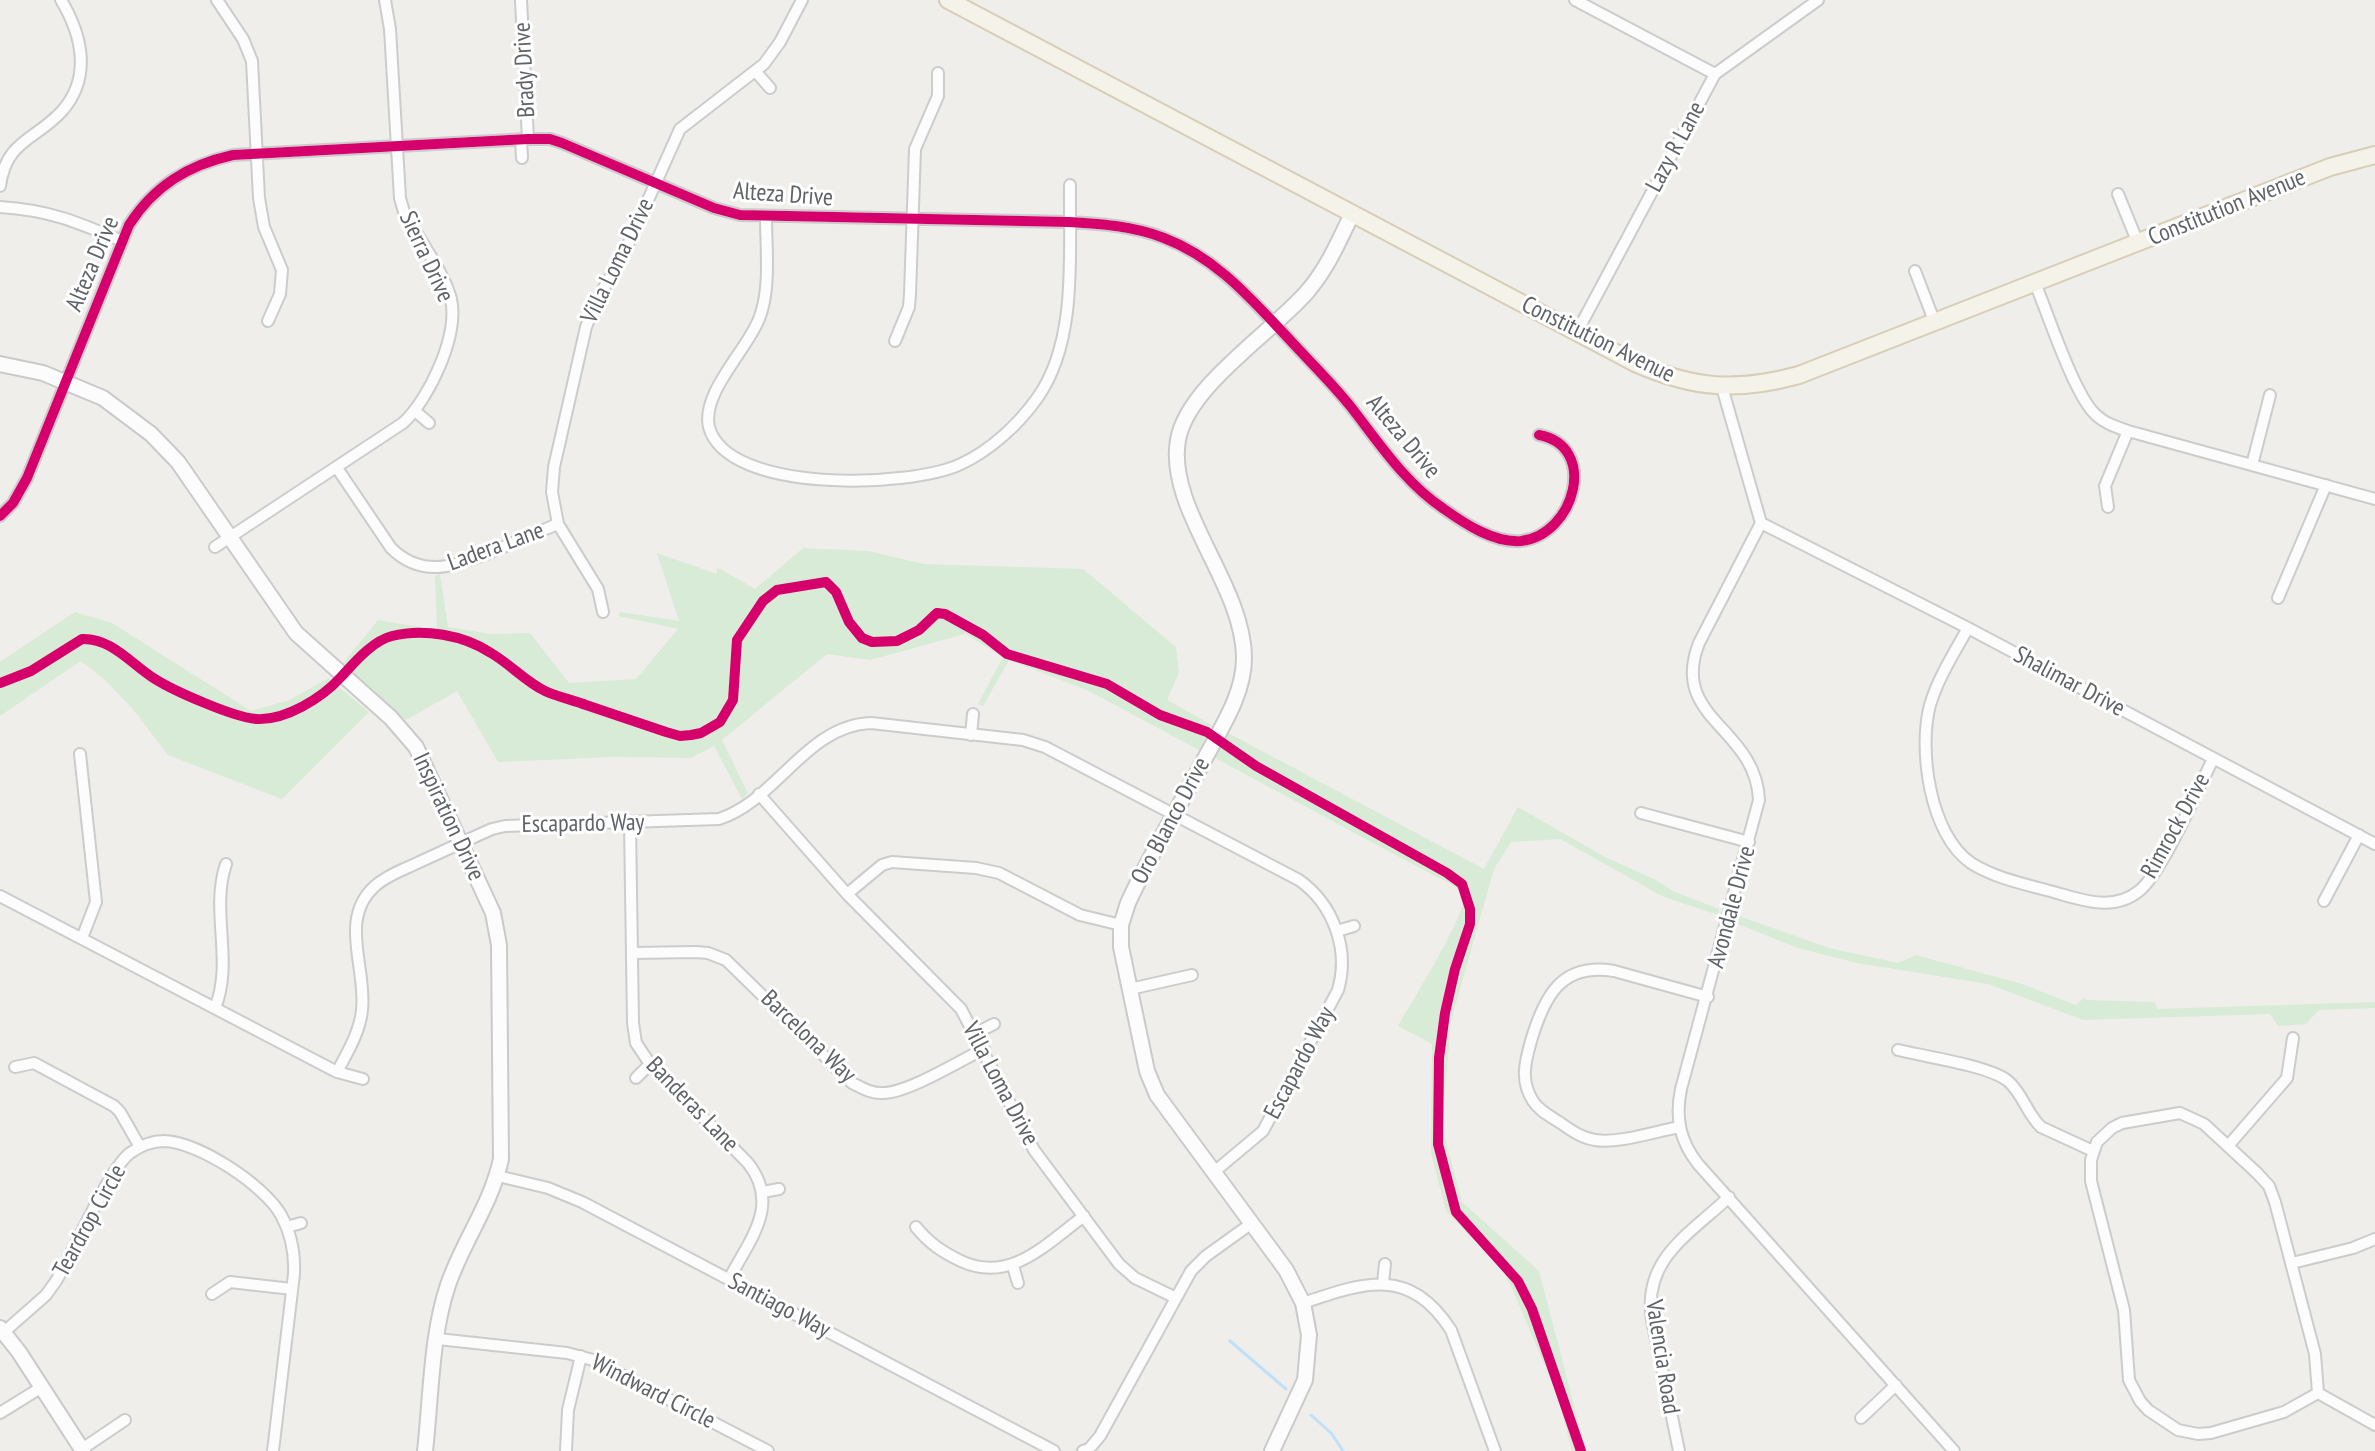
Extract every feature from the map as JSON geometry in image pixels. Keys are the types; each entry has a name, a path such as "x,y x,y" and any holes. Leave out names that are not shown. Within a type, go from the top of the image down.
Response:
{"main road":[{"name":"Constitution Avenue","path":"948,0 1577,332 1655,372 1697,385 1746,386 1799,375 2330,167 2375,155"}],"street":[{"path":"0,186 3,168 15,148 62,111 76,87 82,62 81,50 75,26 61,0"},
{"path":"217,0 243,39 252,61 261,212 282,270 280,294 268,321"},
{"name":"Sierra Drive","path":"215,547 392,431 424,399 442,361 452,307 445,286 404,212 397,183 390,29 385,0"},
{"name":"Brady Drive","path":"521,0 525,139 522,158"},
{"name":"Villa Loma Drive","path":"603,612 598,589 558,524 553,505 552,480 586,327 596,302 626,249 680,129 756,72 773,54 802,0"},
{"path":"1575,0 1715,74"},
{"name":"Lazy R Lane","path":"1577,332 1715,74 1818,0"},
{"path":"756,72 770,88"},
{"path":"895,341 909,307 915,149 938,96 938,73"},
{"name":"Alteza Drive","path":"0,516 13,503 27,478 122,241 136,214 167,181 214,159 525,139 550,139 562,143 726,212 766,217 1069,222 1149,232 1192,250 1226,275 1340,393 1409,480 1446,511 1485,533 1508,540 1532,538 1553,525 1568,506 1575,484 1571,462 1560,443 1539,435"},
{"path":"766,217 764,305 751,338 710,402 709,425 713,436 725,452 747,464 792,475 872,481 903,479 959,465 1003,436 1033,404 1052,372 1062,343 1066,314 1070,185"},
{"path":"2118,194 2138,243"},
{"path":"0,207 55,214 122,241"},
{"name":"Oro Blanco Drive","path":"1272,1451 1305,1380 1309,1335 1303,1303 1297,1288 1252,1223 1151,1084 1121,947 1121,925 1135,888 1236,698 1244,658 1235,611 1180,481 1178,440 1188,410 1195,400 1276,325 1319,277 1352,214"},
{"path":"1915,271 1935,323"},
{"path":"2035,283 2085,401 2102,421 2128,431 2375,499"},
{"name":"Inspiration Drive","path":"0,364 66,381 103,398 151,434 178,462 296,633 391,718 416,747 493,913 499,945 503,1146 498,1176 453,1271 443,1300 425,1451"},
{"path":"1722,387 1761,523"},
{"path":"2252,465 2270,395"},
{"path":"415,411 429,423"},
{"path":"2108,507 2105,486 2128,431"},
{"name":"Ladera Lane","path":"337,468 391,548 417,565 438,568 456,564 558,524"},
{"path":"2278,598 2326,485"},
{"name":"Shalimar Drive","path":"1761,523 1968,628 2375,844"},
{"name":"Avondale Drive","path":"1680,1127 1678,1104 1759,800 1756,776 1745,754 1706,712 1699,700 1692,666 1699,643 1761,523"},
{"name":"Rimrock Drive","path":"1968,628 1933,696 1926,725 1926,742 1933,800 1943,830 1959,853 1981,869 2083,900 2121,901 2141,889 2156,870 2213,759"},
{"path":"971,735 973,714"},
{"name":"Escapardo Way","path":"337,1072 355,1037 362,1013 363,987 356,920 366,896 385,878 492,829 518,824 719,819 739,810 829,736 850,726 871,723 1023,740 1045,747 1175,813 1310,888 1325,906 1337,931 1342,970 1334,1000 1263,1131 1214,1172"},
{"path":"80,754 96,902 82,938"},
{"name":"Villa Loma Drive","path":"759,794 847,894 961,1009 976,1033 1027,1138 1126,1271 1176,1298"},
{"path":"1641,813 1749,842"},
{"name":"Banderas Lane","path":"630,823 636,1043 650,1064 748,1163 756,1173 763,1192"},
{"path":"2324,901 2359,835"},
{"path":"847,894 882,865 892,862 976,868 1010,877 1080,915 1121,925"},
{"path":"215,1008 224,981 219,884 226,864"},
{"path":"0,896 337,1072 363,1079"},
{"path":"1337,931 1354,926"},
{"path":"632,953 696,952 719,956 723,944"},
{"name":"Barcelona Way","path":"719,956 734,966 852,1083 862,1089 884,1094 895,1091 984,1049"},
{"path":"1708,997 1614,971 1599,968 1580,971 1561,983 1544,1002 1526,1060 1525,1079 1533,1101 1578,1135 1606,1141 1680,1127 1687,1150 1954,1451"},
{"path":"1130,989 1192,975"},
{"path":"976,1033 994,1024"},
{"path":"2228,1146 2287,1078 2293,1038"},
{"path":"1898,1050 2003,1077 2017,1090 2041,1127 2093,1151"},
{"path":"15,1067 34,1063 114,1106 140,1147"},
{"path":"636,1078 650,1064"},
{"path":"2171,1114 2196,1119 2269,1186 2315,1354 2318,1393 2284,1412 2198,1434 2168,1425 2140,1401 2129,1380 2124,1310 2091,1181 2093,1151 2105,1134 2122,1123 2171,1114"},
{"name":"Teardrop Circle","path":"2,1330 46,1295 56,1281 119,1165 140,1147 161,1141 182,1144 234,1170 262,1190 287,1227 294,1262 273,1451"},
{"name":"Santiago Way","path":"498,1176 565,1194 1054,1451"},
{"path":"729,1279 757,1226 763,1207 763,1192 779,1189"},
{"name":"Valencia Road","path":"1679,1451 1649,1306 1652,1282 1664,1258 1729,1197"},
{"path":"916,1227 930,1244 969,1265 993,1269 1013,1266 1084,1216"},
{"path":"287,1227 301,1223"},
{"path":"1083,1451 1089,1449 1100,1436 1198,1263 1252,1223"},
{"path":"2292,1263 2353,1248 2375,1239"},
{"path":"1383,1283 1385,1264"},
{"path":"1013,1266 1018,1283"},
{"path":"212,1294 230,1282 292,1289"},
{"path":"1303,1303 1354,1286 1383,1283 1420,1295 1442,1316 1458,1347 1492,1450"},
{"path":"2,1330 82,1450 125,1420"},
{"name":"Windward Circle","path":"438,1339 581,1356 616,1370 768,1451"},
{"path":"566,1451 568,1410 581,1356"},
{"path":"1861,1418 1896,1385"},
{"path":"0,1413 42,1387"},
{"path":"2318,1393 2375,1425"}],"green space":[{"path":"803,548 868,551 924,564 1083,569 1176,647 1179,673 1167,700 1212,725 1199,750 1087,690 1009,660 983,706 978,704 1003,657 965,634 870,660 827,654 722,740 748,793 742,799 714,746 691,758 613,757 498,762 457,691 406,720 341,666 378,620 437,630 435,576 440,574 448,627 490,634 530,633 569,683 636,679 678,629 619,616 620,612 679,621 657,553 717,574 717,567 755,589"},
{"path":"75,612 112,623 251,711 290,700 328,678 369,712 282,799 168,755 132,708 81,661 0,716 0,662"},
{"path":"1228,733 1484,869 1518,807 1605,857 1675,892 1719,909 1718,915 1664,897 1560,839 1511,842 1494,869 1451,1021 1442,1126 1462,1202 1539,1271 1586,1451 1572,1451 1558,1397 1502,1270 1446,1211 1431,1153 1432,1044 1398,1026 1456,921 1463,897 1446,881 1215,758"},
{"path":"1739,916 1829,948 1898,963 1916,955 2022,984 2076,1005 2085,997 2086,1000 2154,1002 2158,1009 2375,1002 2375,1008 2319,1010 2306,1024 2278,1026 2270,1014 2083,1020 1988,984 1857,963 1798,948 1738,924"}],"waterway":[{"path":"1230,1341 1286,1389"},
{"path":"1311,1415 1332,1434 1343,1451"}],"cycle path":[{"path":"0,516 13,503 27,478 129,225 161,188 187,171 233,155 528,139 550,139 562,143 714,208 740,215 1069,222 1129,228 1164,238 1201,257 1247,295 1351,407 1393,462 1430,499 1461,521 1501,539 1521,541 1540,535 1555,523 1566,508 1573,490 1574,472 1569,455 1558,442 1539,435"},
{"path":"0,683 31,671 82,639 93,640 112,647 155,679 189,696 233,714 267,719 291,712 313,700 377,643 392,636 430,633 480,647 550,693 666,732 691,735 720,722 733,700 737,640 763,601 777,590 826,582 836,592 849,622 862,638 872,642 897,641 919,630 937,613 945,614 983,635 1007,654 1107,684 1160,715 1207,732 1256,766 1462,884 1470,909 1470,924 1445,1013 1439,1058 1438,1144 1456,1212 1518,1281 1532,1309 1581,1451"}]}
